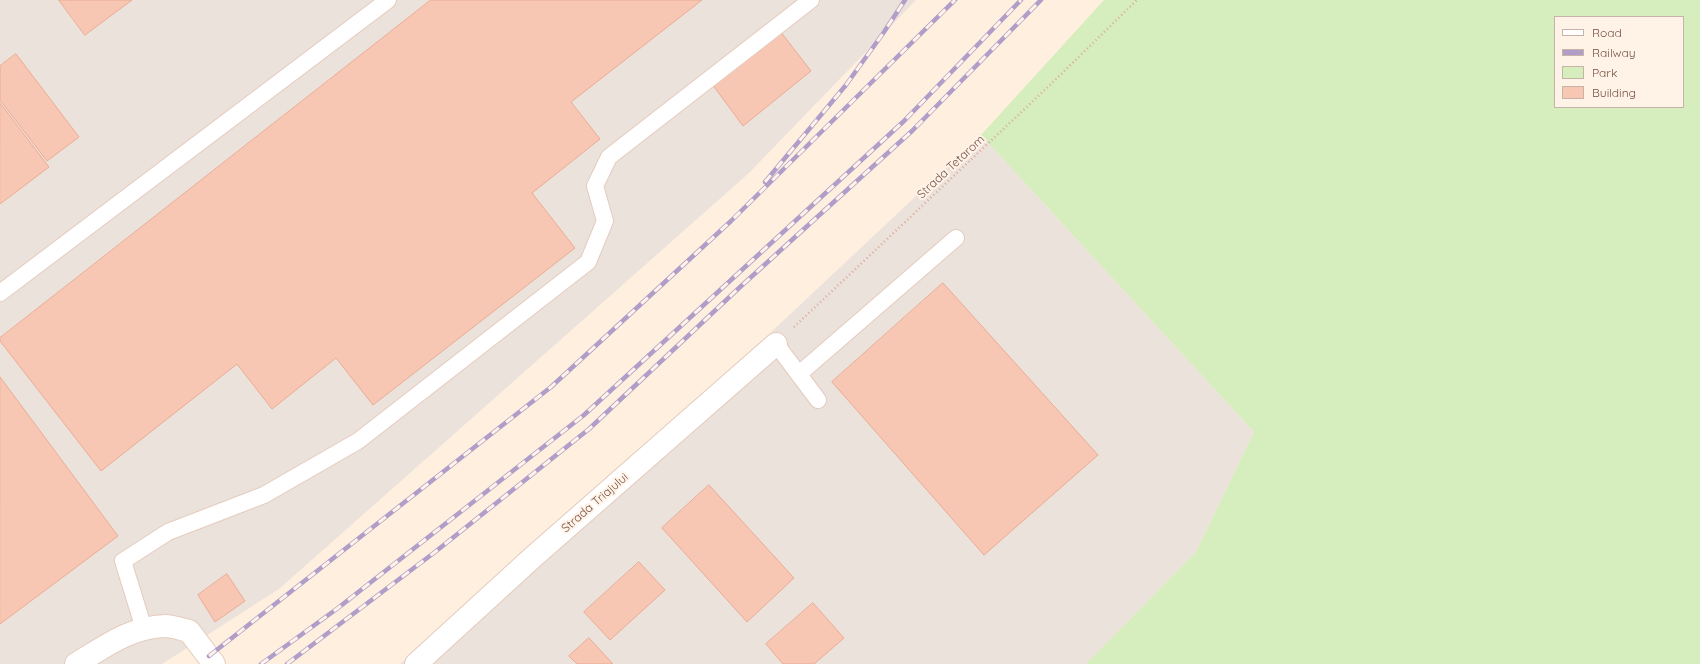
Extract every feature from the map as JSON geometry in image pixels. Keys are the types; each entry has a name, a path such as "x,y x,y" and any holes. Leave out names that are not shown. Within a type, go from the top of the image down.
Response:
{"street":[{"name":"Strada Triajului","path":"416,664 532,558 776,344"},
{"path":"76,664 122,636 144,629 166,626 189,630 214,664"}],"lane":[{"path":"0,293 388,0"},
{"path":"144,629 124,561 168,532 264,495 358,441 588,262 605,220 596,186 609,157 811,0"},
{"path":"799,374 956,238"},
{"path":"776,344 818,400"}],"path":[{"name":"Strada Tetarom","path":"776,344 1050,85 1137,0"}],"shaded area":[{"path":"0,0 916,0 749,173 279,589 162,664 0,664"},
{"path":"981,135 1254,432 1196,552 1086,664 400,664 768,335"}],"green space":[{"path":"1104,0 1700,0 1700,664 1086,664 1196,552 1254,432 981,135"}],"building":[{"path":"59,0 132,0 85,35"},
{"path":"431,0 702,0 571,102 600,139 532,193 575,248 373,405 336,358 272,409 237,364 101,471 0,341 0,338"},
{"path":"780,31 811,71 743,126 712,84"},
{"path":"16,54 79,137 47,161 0,100 0,66"},
{"path":"0,103 49,167 0,204"},
{"path":"943,283 1098,455 984,555 832,382"},
{"path":"0,377 118,536 0,624"},
{"path":"709,485 794,578 747,622 662,528"},
{"path":"639,562 665,590 610,640 584,612"},
{"path":"227,574 245,601 215,622 198,595"},
{"path":"813,603 844,638 814,664 783,664 766,644"},
{"path":"589,638 613,664 577,664 569,656"}],"railway":[{"path":"765,182 846,85 905,0"},
{"path":"209,656 551,387 731,221 955,0"},
{"path":"261,664 338,608 584,415 904,121 1021,0"},
{"path":"287,664 435,552 589,429 739,288 912,131 1041,0"}]}
